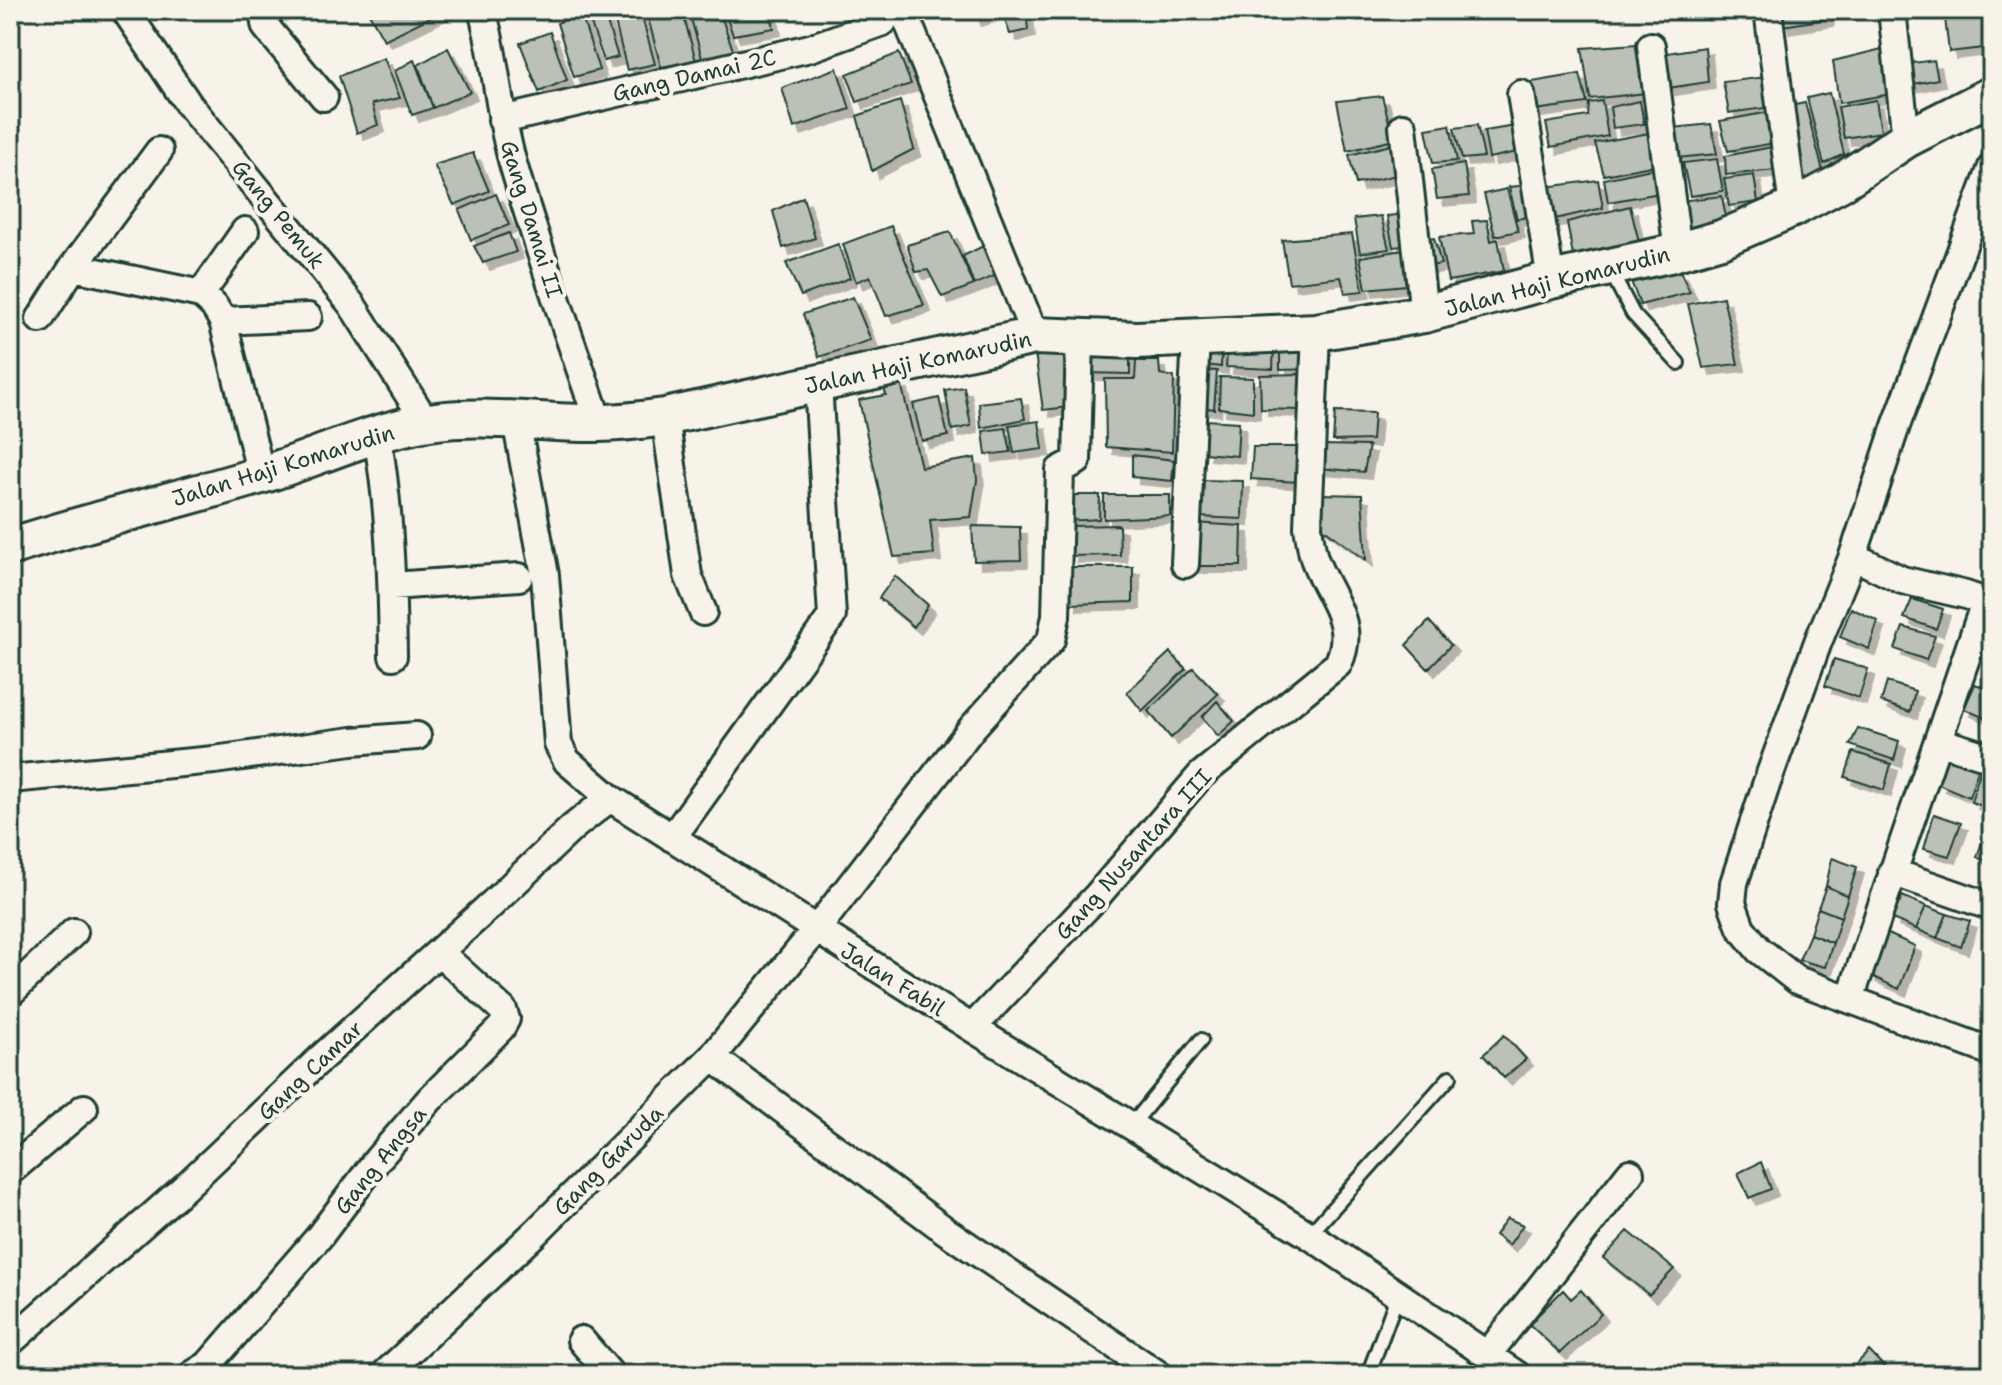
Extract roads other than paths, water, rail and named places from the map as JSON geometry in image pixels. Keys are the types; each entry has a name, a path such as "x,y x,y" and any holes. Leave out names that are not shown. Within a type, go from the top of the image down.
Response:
{"street":[{"name":"Gang Pemuk","path":"125,10 189,105 352,305 426,422"},
{"path":"272,10 266,14 266,27 324,97"},
{"name":"Gang Damai II","path":"482,10 513,166 599,424"},
{"path":"1768,10 1793,208"},
{"path":"1892,10 1906,139"},
{"path":"893,16 1035,336"},
{"name":"Gang Damai 2C","path":"502,120 810,48 893,16"},
{"path":"1651,46 1678,252"},
{"path":"1521,94 1551,280"},
{"name":"Jalan Haji Komarudin","path":"10,547 261,475 426,422 475,416 599,424 665,417 1035,336 1137,340 1316,332 1424,314 1721,239 1793,208 1840,183 1906,139 1992,95"},
{"path":"1403,127 1424,314"},
{"path":"40,319 73,267 159,151"},
{"path":"1992,167 1906,398 1853,556 1766,785 1734,883 1732,903 1741,928 1759,950 1797,980 1992,1052"},
{"path":"201,294 245,231"},
{"path":"73,267 201,294 214,306 223,321 261,475"},
{"path":"223,321 308,317"},
{"name":"Gang Nusantara III","path":"972,1028 1097,896 1201,775 1338,664 1345,649 1346,635 1341,615 1315,558 1308,527 1316,332"},
{"path":"1185,564 1196,336"},
{"name":"Gang Garuda","path":"384,1375 535,1233 712,1057 816,930 972,728 1051,640 1056,616 1060,470 1077,461 1080,337"},
{"path":"672,838 832,616 818,383"},
{"path":"665,417 688,575 703,612"},
{"name":"Jalan Fabil","path":"516,420 545,575 558,744 567,761 610,798 972,1028 1309,1235 1517,1375"},
{"path":"377,436 392,586 393,656"},
{"path":"1850,999 1988,603 1902,580 1853,556"},
{"path":"392,586 519,577"},
{"path":"10,779 214,760 352,741 417,736"},
{"path":"1938,741 1992,758"},
{"name":"Gang Camar","path":"10,1342 185,1187 573,827 610,798"},
{"path":"1892,872 1992,907"},
{"path":"10,993 74,932"},
{"name":"Gang Angsa","path":"192,1375 208,1365 319,1237 377,1160 430,1099 501,1028 506,1019 503,1010 439,952"},
{"path":"712,1057 946,1231 1159,1375"},
{"path":"10,1171 84,1108"},
{"path":"1488,1354 1630,1173"},
{"path":"581,1340 611,1375"}],"lane":[{"path":"1608,267 1633,314 1678,363"},
{"path":"1131,1126 1201,1040"},
{"path":"1309,1235 1450,1077"},
{"path":"1368,1375 1398,1294"}]}
